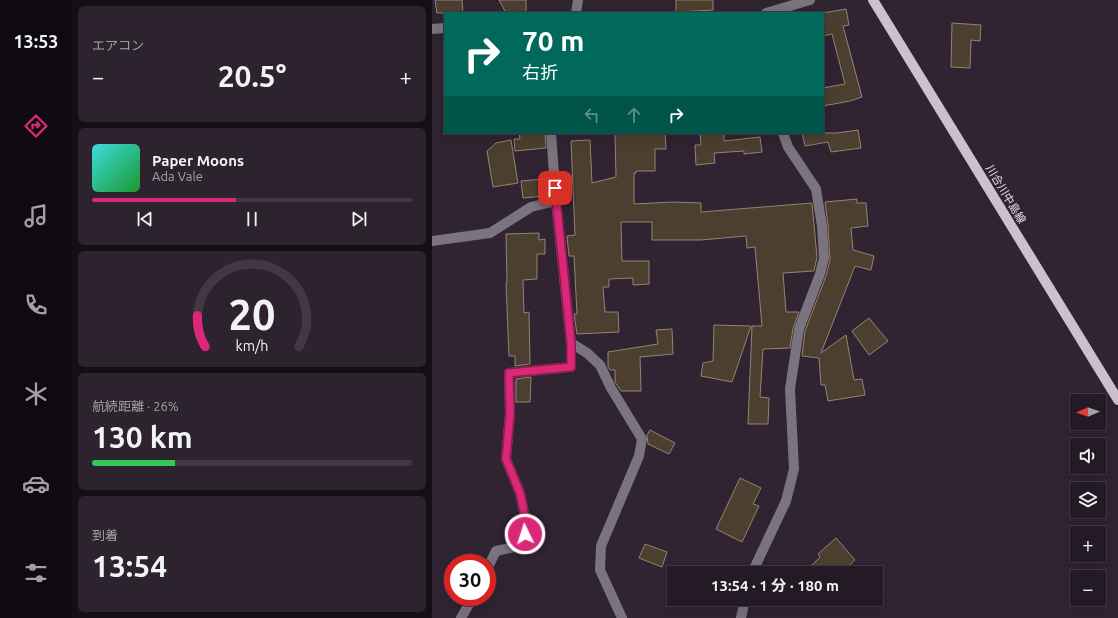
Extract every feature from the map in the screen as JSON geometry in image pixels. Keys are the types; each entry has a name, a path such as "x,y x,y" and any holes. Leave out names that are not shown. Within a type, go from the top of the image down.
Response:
{"main road":[{"name":"川合川中島線","path":"873,0 1118,400"}],"street":[{"path":"576,12 578,0"},
{"path":"769,12 810,0"},
{"path":"432,29 444,28"},
{"path":"494,554 496,551 524,545 526,522 520,493 506,459 510,414 509,373 571,367 571,343 556,201 551,134"},
{"path":"755,566 786,501 794,468 790,390 799,329 820,274 824,258 822,226 816,189 788,147 783,134"},
{"path":"432,241 490,233 531,207 556,201"},
{"path":"571,343 600,365 611,388 642,439 639,456 602,546 600,570 622,618"},
{"path":"462,618 468,606"},
{"path":"741,618 744,606"}],"building":[{"path":"435,0 462,0 463,12 437,13"},
{"path":"499,0 526,0 526,12 505,12"},
{"path":"676,0 713,0 713,10 676,12"},
{"path":"846,9 849,25 843,26 862,97 824,106 824,88 845,84 832,34 824,36 824,13"},
{"path":"952,23 981,25 980,41 971,40 970,68 951,67"},
{"path":"858,130 861,148 831,152 828,142 805,146 802,134 824,134"},
{"path":"519,134 545,134 546,148 515,151 514,139 520,139"},
{"path":"615,134 665,134 666,149 655,149 655,171 636,171 636,173 634,173 634,204 672,202 701,203 701,212 812,203 817,257 814,271 783,273 786,312 799,312 793,328 790,348 763,349 760,397 769,398 768,424 748,424 752,326 762,326 755,247 747,248 746,236 701,240 652,240 652,222 621,222 622,261 649,261 649,284 633,285 633,278 609,279 609,287 603,287 605,312 618,312 619,332 577,334 574,314 577,314 574,256 569,256 567,236 575,235 571,141 590,140 592,183 616,177"},
{"path":"700,134 724,134 724,141 760,137 762,152 744,154 744,151 714,153 715,163 696,165 695,145 701,145"},
{"path":"511,140 518,183 493,187 487,151 496,143"},
{"path":"544,179 544,196 523,198 521,181"},
{"path":"857,199 857,203 866,203 868,226 851,228 853,250 874,256 871,270 855,266 821,353 846,335 854,380 862,379 865,395 828,401 825,385 821,385 819,358 802,356 805,331 826,276 830,260 825,202"},
{"path":"539,233 539,240 545,239 545,254 537,254 537,279 523,280 524,313 529,312 530,364 515,366 515,356 509,356 506,283 506,234"},
{"path":"869,318 888,341 869,355 852,331"},
{"path":"714,325 751,326 732,382 701,376 703,363 713,361"},
{"path":"672,329 673,354 640,357 641,391 621,391 615,382 615,370 610,370 608,367 608,352 658,344 656,330"},
{"path":"531,377 530,402 516,402 516,379"},
{"path":"650,430 675,443 669,454 648,444 647,435"},
{"path":"740,478 761,488 753,504 759,506 742,542 716,529"},
{"path":"836,538 855,560 849,566 813,566 812,565 820,557 818,554"},
{"path":"645,544 667,552 662,567 639,558"}],"route":[{"path":"525,534 526,522 520,493 506,459 510,414 509,373 571,367 571,343 555,188"}]}
